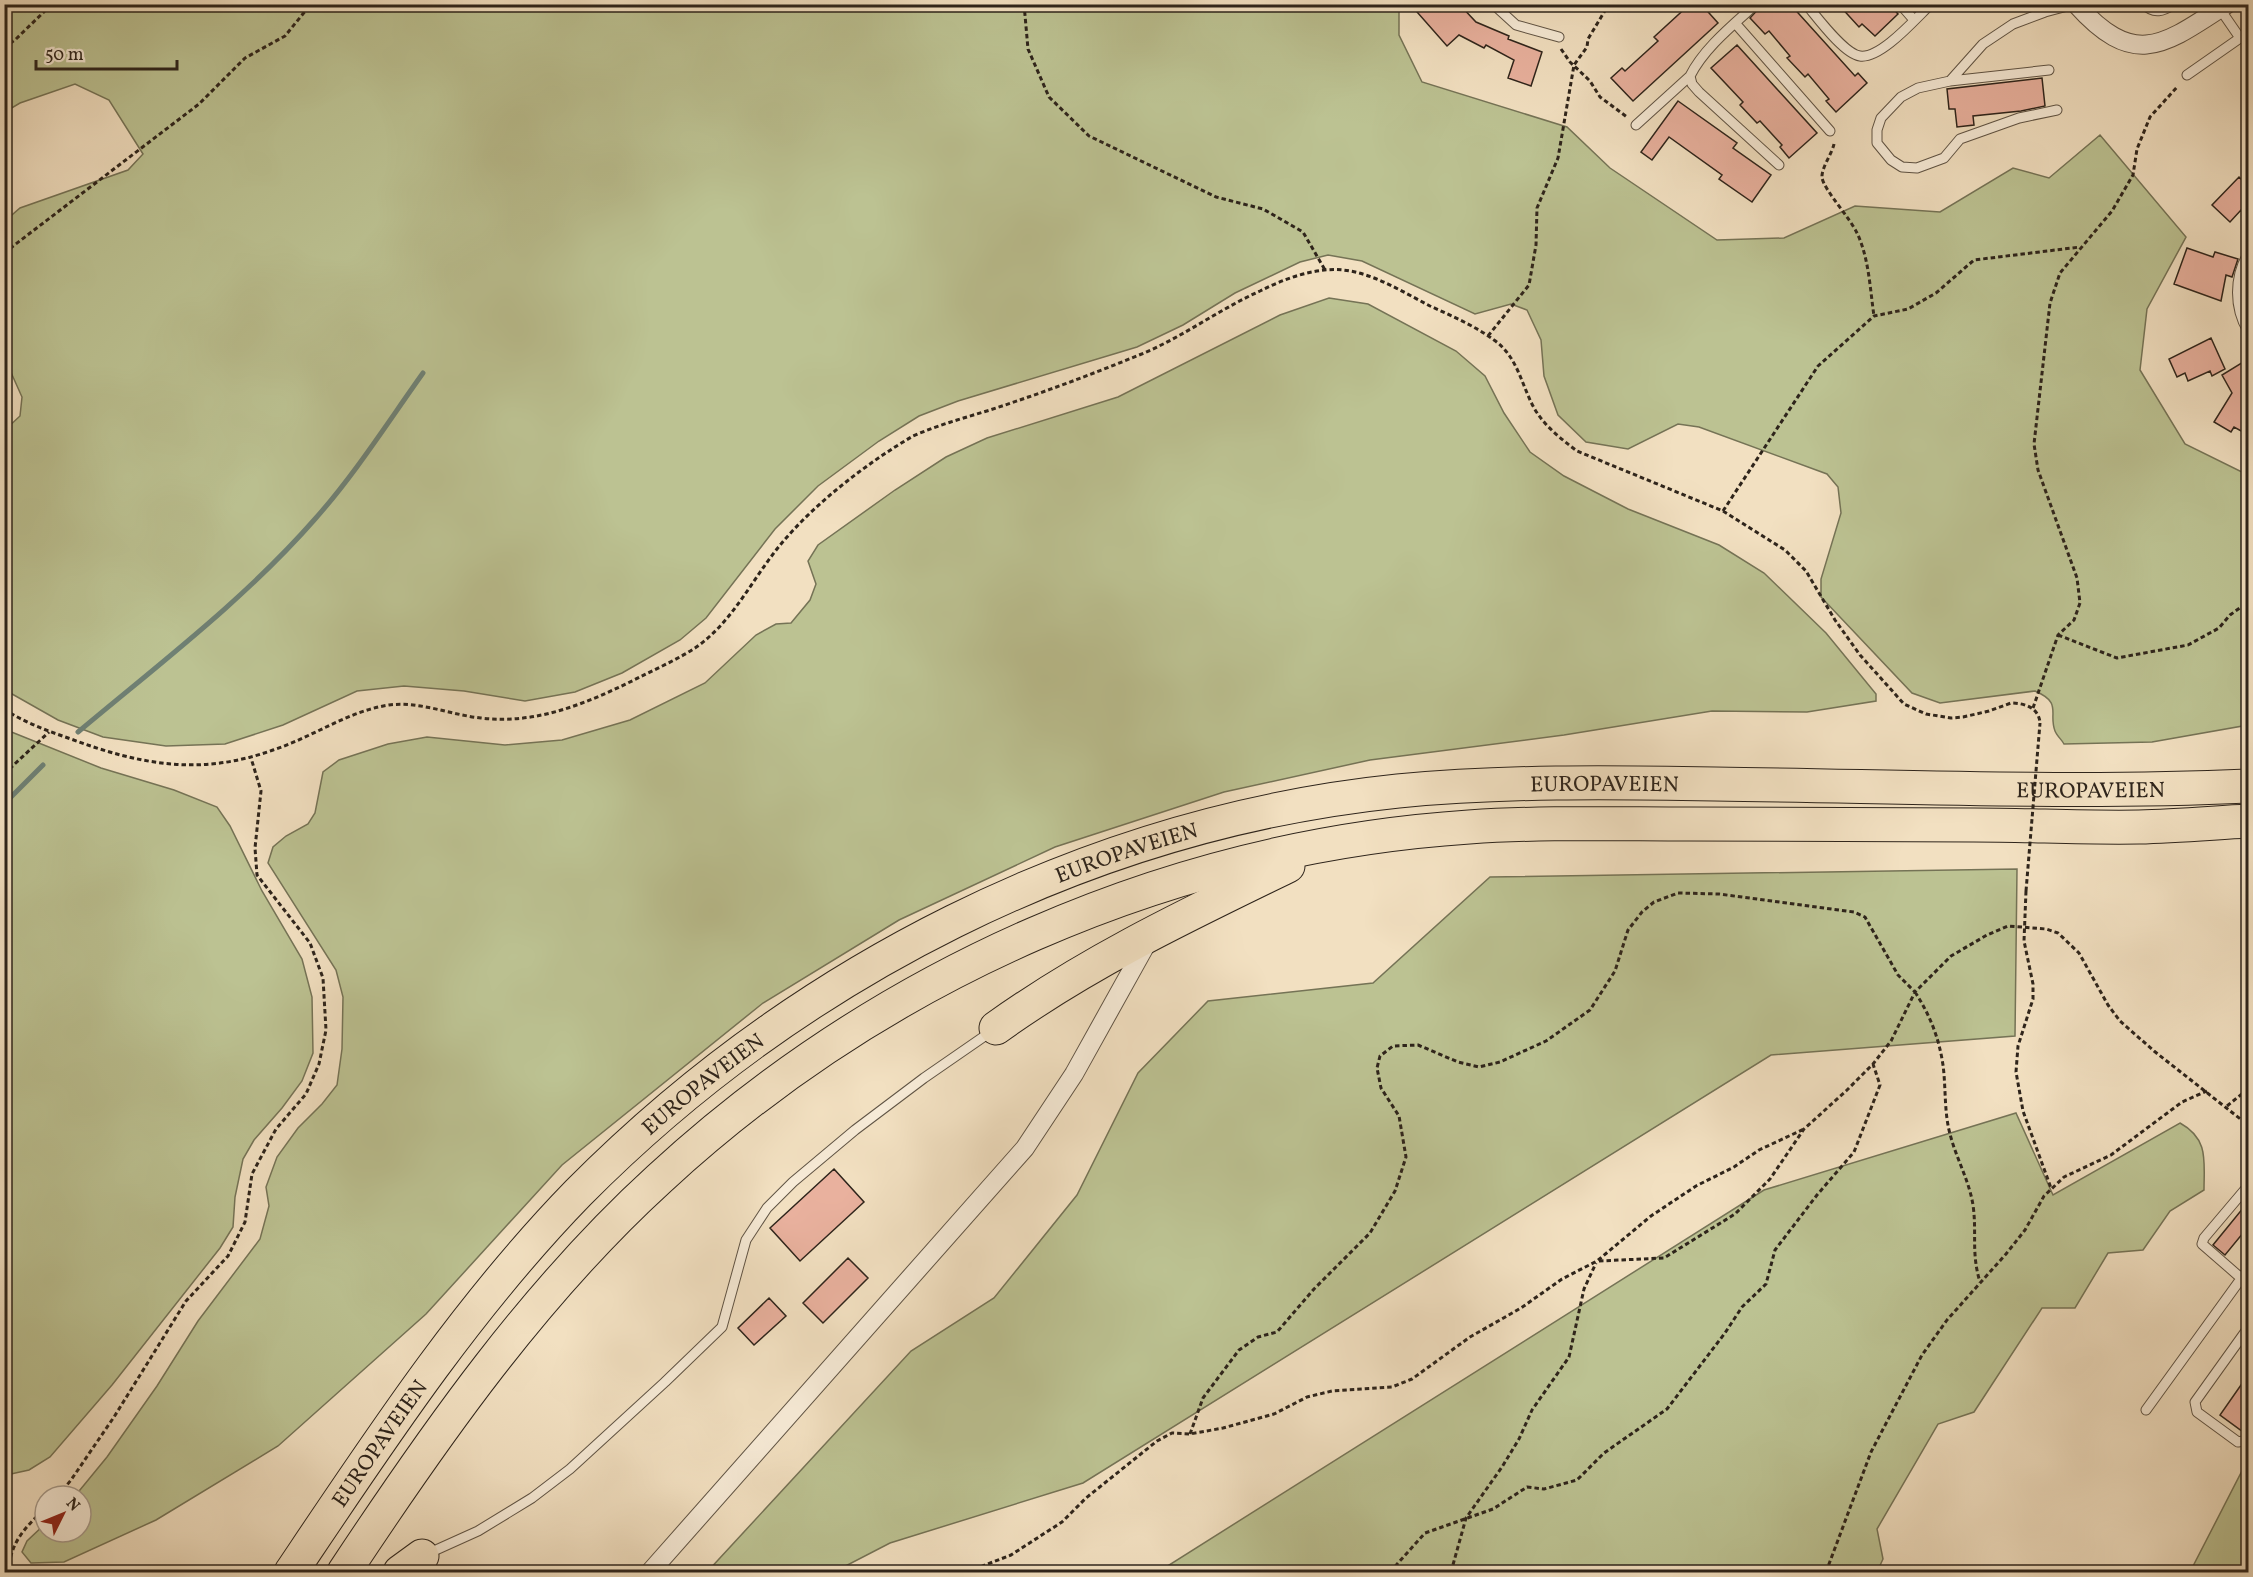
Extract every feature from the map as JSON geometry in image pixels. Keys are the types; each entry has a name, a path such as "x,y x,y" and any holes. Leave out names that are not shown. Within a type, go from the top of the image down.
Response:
{"highway":[{"name":"EUROPAVEIEN","path":"291,1572 393,1420 479,1306 577,1195 626,1148 726,1063 841,984 913,943 1037,883 1149,843 1212,826 1315,803 1397,791 1528,783 2132,789 2248,786"},
{"name":"EUROPAVEIEN","path":"344,1572 468,1395 513,1336 609,1228 663,1175 702,1140 809,1058 866,1021 940,977 1062,922 1173,881 1270,856 1406,832 1534,825 1951,824 2134,827 2248,821"},
{"path":"996,1028 1084,969 1155,930 1335,844"}],"street":[{"path":"2076,4 2110,37 2136,45 2151,45 2179,36 2223,7"},
{"path":"650,1572 1025,1148 1074,1074 1155,930"}],"lane":[{"path":"1493,4 1516,25 1559,37"},
{"path":"1636,125 1690,76 1695,65 1756,4"},
{"path":"1806,4 1848,50 1860,56 1875,54 1931,4"},
{"path":"1900,4 1914,20"},
{"path":"1950,81 1983,44 1997,33 2030,17 2076,4"},
{"path":"2144,4 2148,9 2157,12 2175,4"},
{"path":"2187,75 2240,38 2223,7"},
{"path":"1735,23 1830,131"},
{"path":"2049,70 1950,81 1918,88 1901,97 1881,117 1877,130 1877,143 1891,160 1902,167 1917,168 1944,158 1960,139 2019,118 2057,110"},
{"path":"1690,76 1692,84 1699,92 1779,165"},
{"path":"2248,254 2238,276 2238,308 2248,331"},
{"path":"411,1564 478,1531 532,1498 570,1469 633,1412 722,1327 746,1240 767,1208 793,1182 855,1131 924,1078 996,1028"},
{"path":"2241,1278 2202,1244 2248,1186"},
{"path":"2146,1410 2248,1269"},
{"path":"2248,1328 2195,1402 2197,1412 2238,1442 2248,1440"}],"path":[{"path":"4,48 52,4"},
{"path":"4,254 199,104 245,58 285,36 311,4"},
{"path":"1024,4 1028,49 1049,97 1089,136 1216,196 1263,209 1303,232 1325,270"},
{"path":"1488,336 1529,285 1536,245 1537,208 1558,158 1574,65 1587,47 1588,39 1609,4"},
{"path":"1559,37 1558,45 1590,81 1600,97 1632,119 1636,125"},
{"path":"2033,708 2058,635 2074,620 2080,603 2077,578 2038,470 2034,444 2050,303 2060,273 2112,211 2133,175 2138,149 2150,117 2187,75"},
{"path":"1830,131 1827,134 1834,142 1834,146 1822,175 1824,186 1837,201 1857,234 1865,260 1874,315"},
{"path":"1723,511 1818,366 1874,315 1908,309 1936,293 1974,260 2082,247"},
{"path":"4,709 49,732 95,748 142,761 196,765 251,758 284,746 357,713 377,707 410,706 480,718 522,719 566,709 670,662 706,639 739,604 766,563 792,531 832,494 897,446 930,429 1069,383 1147,352 1257,292 1302,275 1325,270 1357,272 1389,285 1497,342 1512,359 1539,415 1560,438 1577,451 1723,511 1785,550 1799,563 1860,655 1904,704 1926,714 1951,718 1989,711 2011,703 2024,704 2033,708 2039,715 2024,926 2026,953 2033,984 2033,999 2017,1054 2017,1082 2023,1111 2051,1188"},
{"path":"2058,635 2117,658 2188,645 2219,628 2230,615 2248,602"},
{"path":"4,774 49,732"},
{"path":"68,1484 114,1417 186,1301 228,1256 245,1221 252,1174 276,1129 306,1094 319,1064 326,1030 323,978 310,944 256,875 255,848 261,792 251,758"},
{"path":"1190,1434 1203,1398 1239,1350 1258,1337 1277,1332 1314,1288 1370,1233 1395,1191 1406,1157 1399,1116 1381,1088 1377,1068 1380,1056 1393,1046 1418,1045 1458,1062 1479,1067 1500,1062 1546,1041 1590,1010 1614,972 1628,930 1642,912 1654,902 1678,893 1719,894 1790,903 1854,912 1865,917 1898,975 1915,992 1928,1013 1937,1036 1943,1064 1949,1133 1966,1177 1973,1204 1974,1263 1980,1283"},
{"path":"1597,1261 1664,1258 1735,1214 1770,1179 1804,1129 1873,1064 1891,1041 1915,992 1951,956 1987,935 2008,926 2024,926 2058,933 2069,941 2079,953 2103,997 2120,1021 2154,1051 2227,1106 2248,1125"},
{"path":"1390,1572 1425,1533 1494,1509 1527,1487 1544,1489 1577,1480 1604,1453 1667,1408 1725,1333 1742,1307 1766,1284 1776,1251 1817,1195 1854,1152 1880,1085 1873,1064"},
{"path":"2227,1106 2248,1089"},
{"path":"1826,1572 1871,1452 1934,1337 2025,1230 2038,1205 2051,1188 2064,1178 2120,1150 2176,1106 2207,1091"},
{"path":"967,1572 1011,1555 1062,1522 1086,1498 1157,1441 1172,1434 1190,1434 1223,1428 1274,1414 1307,1397 1332,1391 1392,1387 1412,1379 1470,1337 1521,1308 1562,1279 1597,1261 1651,1216 1696,1186 1734,1167 1759,1150 1804,1129"},
{"path":"1451,1572 1466,1518 1502,1467 1519,1439 1532,1410 1569,1357 1584,1289 1597,1261"},
{"path":"9,1572 10,1558 20,1534 33,1521"}],"green space":[{"path":"5,4 1399,5 1399,35 1422,82 1567,127 1610,168 1717,240 1784,238 1855,206 1940,212 2013,168 2049,178 2100,135 2186,237 2147,309 2140,370 2185,444 2248,475 2248,725 2152,742 2064,744 2053,725 2052,704 2044,695 2035,691 1940,703 1912,693 1821,597 1821,579 1841,513 1838,487 1827,474 1699,427 1678,424 1628,449 1586,442 1558,415 1544,376 1541,340 1527,310 1511,304 1475,314 1362,261 1328,255 1300,262 1235,293 1183,325 1137,347 958,401 919,416 879,441 818,486 775,529 706,618 680,640 622,673 575,692 525,701 464,691 404,686 357,691 283,725 225,744 166,746 103,737 58,720 5,690 5,430 20,416 22,397 5,359 5,221 20,208 128,170 143,154 109,100 75,84 20,103 5,112"},
{"path":"1329,298 1368,304 1456,351 1485,376 1504,413 1530,452 1564,476 1628,509 1719,545 1764,573 1826,633 1876,694 1876,701 1807,712 1712,711 1564,735 1370,760 1224,792 1055,847 899,920 763,1003 562,1165 426,1314 278,1446 156,1520 64,1562 31,1563 22,1552 27,1541 33,1535 33,1544 93,1544 93,1484 85,1484 107,1457 157,1386 198,1321 260,1239 269,1206 266,1187 277,1157 298,1128 337,1085 342,1049 343,997 336,970 268,863 273,847 286,836 308,824 315,813 323,772 339,760 388,744 427,737 505,745 562,740 630,720 705,683 756,635 776,624 791,623 810,600 816,584 808,561 818,545 946,457 987,438 1118,397 1280,315"},
{"path":"4,729 101,768 174,790 217,807 230,826 262,891 302,959 312,997 313,1053 302,1081 254,1140 243,1159 235,1197 233,1227 220,1248 112,1385 50,1457 29,1470 11,1474 4,1471"},
{"path":"2017,869 2015,1036 1771,1055 1083,1483 890,1543 834,1572 707,1572 911,1351 994,1298 1077,1195 1138,1073 1208,1001 1373,983 1490,877"},
{"path":"2016,1113 2053,1195 2180,1123 2196,1136 2203,1152 2204,1190 2170,1211 2143,1250 2108,1253 2075,1308 2042,1308 1974,1412 1938,1424 1877,1529 1883,1559 1877,1572 1158,1572 1764,1190"},
{"path":"2248,1466 2248,1572 2190,1572 2244,1467"}],"building":[{"path":"1410,4 1455,4 1458,7 1460,5 1476,22 1509,36 1508,39 1542,52 1531,86 1508,78 1514,60 1486,45 1484,48 1459,35 1447,46"},
{"path":"1690,4 1701,4 1718,23 1633,101 1611,78 1622,68 1625,71 1658,41 1654,37"},
{"path":"1763,4 1790,4 1855,76 1858,73 1867,83 1836,112 1826,101 1829,99 1808,74 1805,77 1787,58 1790,56 1769,31 1765,34 1750,18"},
{"path":"1838,4 1889,4 1898,14 1875,36 1862,24 1859,27"},
{"path":"1737,45 1817,133 1789,158 1780,147 1782,145 1760,121 1757,123 1740,105 1743,102 1711,68"},
{"path":"2042,78 2045,106 1973,116 1974,125 1957,127 1955,109 1949,109 1947,89"},
{"path":"1678,101 1737,143 1733,148 1771,175 1752,202 1719,179 1722,175 1669,137 1652,160 1641,152"},
{"path":"2239,177 2248,186 2248,216 2241,210 2230,222 2212,205"},
{"path":"2187,248 2213,257 2215,252 2238,259 2232,277 2226,275 2221,301 2174,284"},
{"path":"2211,338 2225,369 2212,376 2210,371 2188,381 2185,373 2177,377 2169,359"},
{"path":"2248,359 2248,422 2243,432 2234,427 2231,432 2214,422 2232,393 2222,375"},
{"path":"834,1169 864,1202 800,1261 770,1228"},
{"path":"2248,1202 2248,1227 2225,1255 2213,1245"},
{"path":"848,1258 868,1278 823,1323 803,1303"},
{"path":"769,1298 786,1316 754,1345 738,1328"},
{"path":"2248,1375 2248,1433 2246,1434 2220,1415"}],"waterway":[{"path":"78,732 231,604 288,548 344,484 423,373"},
{"path":"4,804 43,765"}]}
